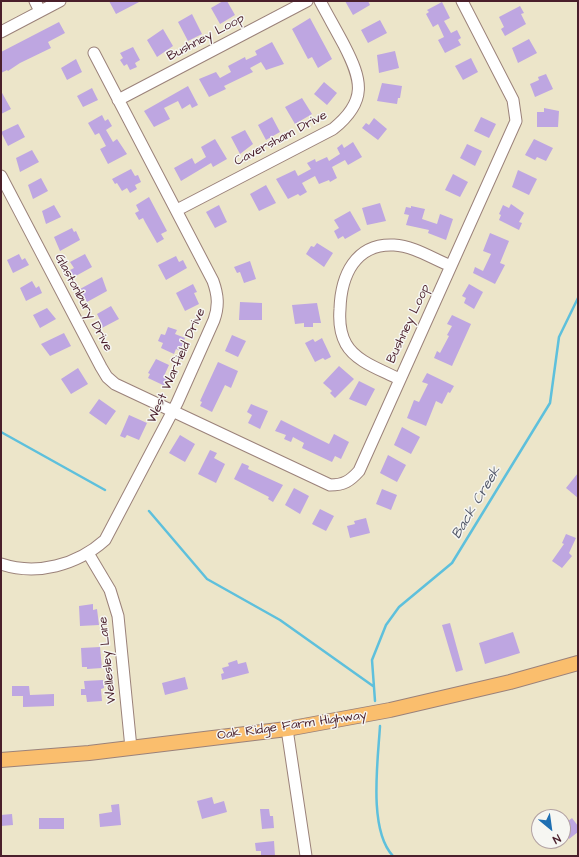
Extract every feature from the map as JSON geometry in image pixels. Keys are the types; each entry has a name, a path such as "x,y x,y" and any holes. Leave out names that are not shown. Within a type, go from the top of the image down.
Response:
{"main road":[{"name":"Oak Ridge Farm Highway","path":"1,760 131,748 287,729 390,710 510,682 578,663"}],"street":[{"path":"35,1 40,11"},
{"path":"1,32 60,1"},
{"name":"Bushney Loop","path":"118,100 307,1"},
{"name":"Caversham Drive","path":"177,210 333,129 349,114 358,96 359,84 357,70 320,1"},
{"name":"Bushney Loop","path":"172,412 330,484 343,485 352,479 359,471 516,121 514,100 462,1"},
{"name":"West Warfield Drive","path":"1,564 30,570 61,564 88,553 106,540 172,412 218,308 217,292 213,281 94,53"},
{"name":"Glastonbury Drive","path":"1,178 107,376 115,384 127,391 172,412"},
{"path":"399,379 364,361 347,346 340,326 340,293 344,278 350,267 360,256 373,249 385,246 406,247 451,266"},
{"name":"Wellesley Lane","path":"88,553 110,590 118,616 131,748"},
{"path":"287,729 306,856"}],"building":[{"path":"109,1 141,1 116,14"},
{"path":"223,1 227,1 235,15 220,24 211,8"},
{"path":"345,1 368,1 370,5 353,15"},
{"path":"442,2 450,18 444,21 451,33 457,30 461,38 458,40 461,45 445,53 438,40 444,37 438,24 433,27 426,14 429,12 427,10"},
{"path":"520,6 524,13 521,14 526,24 505,36 501,29 504,27 499,17"},
{"path":"192,14 202,34 188,41 178,22"},
{"path":"310,18 332,59 318,68 312,57 308,59 292,29"},
{"path":"380,20 387,33 368,43 361,30"},
{"path":"59,22 65,33 48,42 51,48 20,63 8,71 7,70 1,73 1,52"},
{"path":"163,29 173,46 157,57 147,40"},
{"path":"529,39 537,53 518,63 512,48"},
{"path":"272,42 284,64 266,70 261,62 250,68 253,72 224,86 226,89 209,97 199,79 216,72 220,78 231,72 228,66 245,57 246,60 257,55 255,51"},
{"path":"133,47 140,60 135,63 137,67 130,70 127,64 124,66 120,60 123,58 120,53"},
{"path":"395,51 399,68 379,73 377,55"},
{"path":"471,58 478,72 463,80 455,66"},
{"path":"76,59 82,72 67,80 61,68"},
{"path":"546,74 553,89 535,97 530,84 539,80 538,77"},
{"path":"324,82 337,93 327,105 314,94"},
{"path":"382,83 402,86 400,98 398,98 397,104 377,101"},
{"path":"188,86 198,105 192,108 190,104 182,109 178,101 164,108 170,119 154,127 144,111"},
{"path":"92,88 98,100 83,107 77,96"},
{"path":"1,91 11,109 1,114"},
{"path":"302,98 312,114 295,124 285,107"},
{"path":"544,108 559,111 558,127 537,127 537,112 544,112"},
{"path":"102,115 105,121 108,119 112,126 106,130 113,142 117,139 127,154 108,164 100,149 106,146 99,133 95,135 88,123"},
{"path":"272,117 280,132 266,140 258,125"},
{"path":"481,117 496,124 489,138 474,131"},
{"path":"374,118 387,129 378,140 362,128 366,123 369,125"},
{"path":"18,124 25,137 8,146 1,132"},
{"path":"245,130 253,144 240,154 231,137"},
{"path":"215,139 227,159 213,167 211,163 181,181 174,168 192,158 195,164 206,157 201,147"},
{"path":"534,139 553,148 546,161 537,157 535,160 525,155"},
{"path":"353,142 362,157 348,165 345,160 332,167 337,178 330,182 329,180 319,184 315,176 302,183 307,192 300,196 298,194 288,199 276,179 295,170 298,176 311,169 307,163 315,159 316,162 327,157 329,161 340,154 337,148 342,144 344,148"},
{"path":"467,144 482,151 475,166 460,158"},
{"path":"32,150 39,162 20,172 16,158"},
{"path":"131,169 135,176 138,175 141,182 135,185 137,189 130,193 127,188 122,191 117,183 115,184 112,179"},
{"path":"518,170 537,179 529,195 512,187"},
{"path":"453,174 468,182 460,197 445,190"},
{"path":"41,178 48,191 33,199 28,185"},
{"path":"266,185 276,203 259,211 250,194"},
{"path":"149,197 167,231 161,234 164,239 157,243 143,218 139,220 135,213 139,211 136,205"},
{"path":"380,203 386,221 367,225 362,208"},
{"path":"511,204 524,213 519,222 522,223 519,230 499,220 501,215 499,214 503,205 509,208"},
{"path":"54,205 61,217 46,224 42,211"},
{"path":"219,205 227,222 215,228 206,212"},
{"path":"411,206 425,209 422,219 437,224 440,214 453,219 446,240 428,233 429,230 406,225 409,215 404,214 406,207 411,208"},
{"path":"350,211 361,230 345,239 343,236 338,239 334,231 339,228 334,220"},
{"path":"72,228 74,232 76,231 80,240 60,251 54,237"},
{"path":"490,233 509,241 500,263 505,265 495,284 473,273 475,267 483,271 491,254 483,251"},
{"path":"317,243 333,253 324,267 306,254 311,246 314,247"},
{"path":"19,254 22,260 25,258 29,265 13,273 7,260"},
{"path":"85,254 92,267 74,277 70,270 74,268 70,262"},
{"path":"176,256 179,262 183,260 187,268 166,280 158,265"},
{"path":"250,261 256,279 244,283 240,272 237,273 234,267"},
{"path":"102,277 107,291 87,302 80,289"},
{"path":"32,281 36,288 39,286 42,293 26,301 20,288"},
{"path":"193,284 197,292 194,293 199,304 185,311 176,293"},
{"path":"469,284 483,292 474,309 464,303 466,298 462,296"},
{"path":"240,302 262,303 262,320 239,320"},
{"path":"317,303 321,323 313,323 313,327 304,327 304,323 295,324 292,305"},
{"path":"111,306 119,319 100,329 97,322 100,320 97,314"},
{"path":"47,308 56,319 40,328 33,315"},
{"path":"452,315 471,324 452,366 434,358 437,351 440,353 449,336 447,335 452,326 447,324"},
{"path":"168,327 177,330 175,334 185,338 180,351 176,349 174,354 161,348 163,343 158,341 161,334 165,335"},
{"path":"64,333 71,346 50,356 41,344"},
{"path":"232,335 246,341 238,357 225,351"},
{"path":"322,338 331,357 325,360 323,358 315,362 305,343 313,339 315,342"},
{"path":"156,359 169,365 164,376 169,379 165,386 148,378 150,374 148,373"},
{"path":"218,362 238,371 231,388 225,385 212,412 200,406 202,402 200,401"},
{"path":"339,366 354,379 335,398 330,393 332,391 323,383"},
{"path":"78,368 88,384 71,394 61,379"},
{"path":"427,373 454,386 450,393 448,392 442,404 436,401 426,426 407,418 414,400 419,402 428,384 422,382"},
{"path":"359,381 375,389 366,406 349,399"},
{"path":"99,399 116,411 106,425 89,413"},
{"path":"251,404 268,411 260,429 248,423 252,415 247,412"},
{"path":"129,415 147,423 139,440 127,435 125,438 120,436"},
{"path":"281,420 329,444 334,434 349,442 341,459 335,456 332,462 302,448 304,443 293,437 291,442 284,439 286,435 275,431"},
{"path":"402,427 420,437 411,454 394,445"},
{"path":"180,435 195,444 185,462 169,453"},
{"path":"210,450 217,453 214,458 225,464 216,483 198,474"},
{"path":"388,455 406,465 397,482 380,473"},
{"path":"242,463 249,466 248,469 283,485 273,502 268,499 269,497 234,479"},
{"path":"578,473 578,498 566,488"},
{"path":"294,488 309,496 300,514 285,505"},
{"path":"382,489 397,495 391,510 376,504"},
{"path":"320,509 334,516 326,531 312,524"},
{"path":"366,518 370,533 350,538 347,526 355,524 354,521"},
{"path":"566,534 576,538 569,553 572,556 562,568 552,561 564,544 562,543"},
{"path":"93,604 93,610 97,609 99,625 80,626 79,606"},
{"path":"450,623 463,670 456,672 442,625"},
{"path":"513,632 520,653 485,664 479,643"},
{"path":"100,647 102,668 87,669 87,667 82,667 81,648"},
{"path":"237,660 238,664 246,662 249,673 222,680 221,674 224,673 222,668 229,666 228,663"},
{"path":"185,677 188,689 165,695 162,683"},
{"path":"103,680 104,688 101,689 102,701 87,702 86,695 81,695 81,689 85,689 84,681"},
{"path":"12,686 29,686 30,695 54,694 54,706 23,707 23,696 12,696"},
{"path":"212,797 214,804 224,801 227,812 202,819 197,801"},
{"path":"119,804 121,825 100,827 99,814 112,812 111,805"},
{"path":"260,809 269,809 270,816 273,816 274,828 262,829"},
{"path":"12,814 13,825 1,826 1,815"},
{"path":"39,818 64,818 64,829 39,829"},
{"path":"572,818 578,826 578,832 571,837"},
{"path":"274,841 275,856 261,856 261,851 256,851 255,843"}],"waterway":[{"name":"Back Creek","path":"375,701 372,660 386,625 399,607 452,563 550,403 559,337 578,298"},
{"path":"1,432 105,490"},
{"path":"149,511 207,579 280,620 373,686"},
{"name":"Back Creek","path":"380,726 376,794 377,812 380,830 385,844 393,856"}]}
